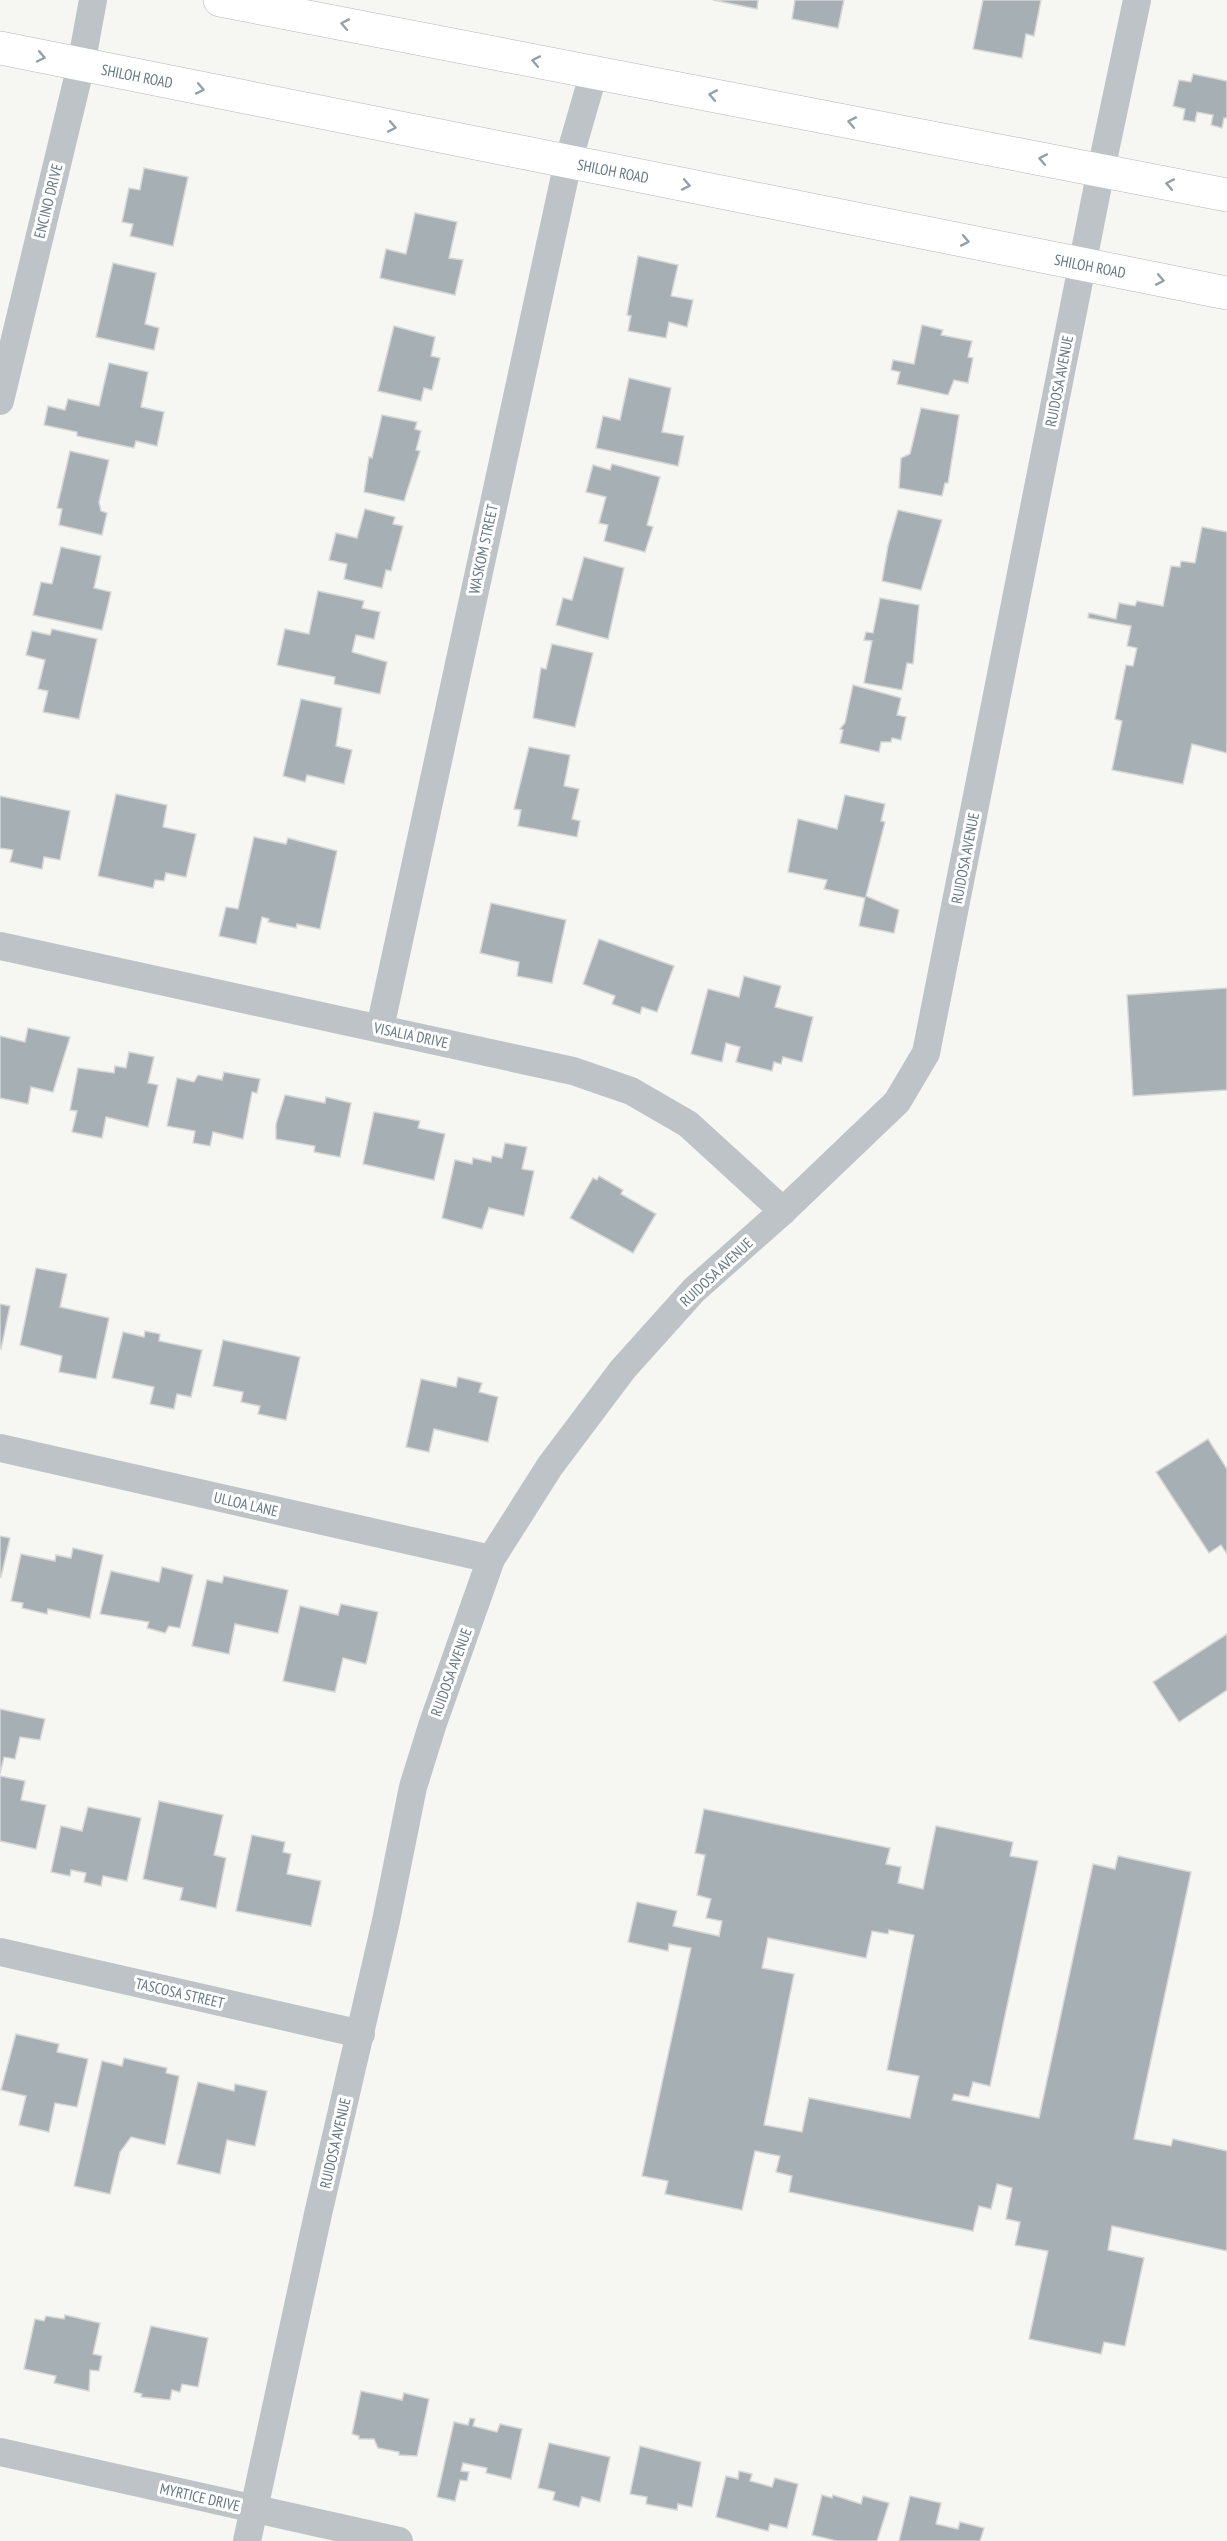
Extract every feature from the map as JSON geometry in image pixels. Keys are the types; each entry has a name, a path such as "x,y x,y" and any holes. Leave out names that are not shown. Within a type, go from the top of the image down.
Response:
{"main road":[{"path":"220,0 1227,195"},
{"name":"SHILOH ROAD","path":"0,48 1227,293"}],"street":[{"name":"ENCINO DRIVE","path":"0,401 81,65 93,0"},
{"name":"RUIDOSA AVENUE","path":"247,2541 318,2214 361,2034 413,1787 491,1559 550,1466 623,1369 694,1290 783,1211 897,1102 926,1053 1101,170 1137,0"},
{"name":"WASKOM STREET","path":"380,1028 568,162 594,72"},
{"name":"VISALIA DRIVE","path":"0,946 573,1071 631,1091 688,1124 783,1211"},
{"name":"ULLOA LANE","path":"0,1448 491,1559"},
{"name":"TASCOSA STREET","path":"0,1952 361,2034"},
{"name":"MYRTICE DRIVE","path":"0,2452 399,2541"}],"building":[{"path":"713,0 758,0 757,9"},
{"path":"795,0 844,0 838,28 792,19"},
{"path":"983,0 1041,0 1034,36 1026,34 1022,58 973,49"},
{"path":"1193,74 1227,81 1227,118 1224,118 1222,128 1211,125 1213,115 1197,112 1195,122 1183,120 1185,109 1173,106 1179,80 1191,82"},
{"path":"144,168 188,177 173,246 130,236 133,224 122,222 129,188 140,190"},
{"path":"415,213 457,222 449,258 463,260 455,295 380,278 386,249 406,254"},
{"path":"638,256 678,265 671,296 693,300 687,327 669,322 666,338 628,331 631,316 627,315"},
{"path":"113,263 156,273 145,324 159,328 154,350 96,337"},
{"path":"922,325 943,330 941,335 972,341 968,357 973,358 968,383 954,380 948,395 897,384 900,372 891,370 893,360 914,364"},
{"path":"394,326 435,337 431,356 440,358 432,390 424,388 421,401 378,391"},
{"path":"109,363 148,372 141,407 164,412 157,446 136,441 134,448 77,436 77,432 44,425 48,406 65,410 68,399 99,406"},
{"path":"629,378 671,388 662,432 684,436 678,466 596,448 603,416 620,420"},
{"path":"921,408 959,415 948,483 945,483 942,496 899,488 901,458 910,454"},
{"path":"382,415 417,422 415,429 421,431 416,450 420,451 404,501 364,492 369,457 372,458"},
{"path":"70,451 109,460 99,502 101,511 107,513 102,535 59,525 62,509 57,508"},
{"path":"612,464 660,477 647,525 653,527 645,552 604,541 608,525 599,523 606,497 586,492 593,465 610,470"},
{"path":"365,509 395,517 393,524 403,526 391,571 386,570 382,588 344,579 347,564 329,560 336,533 357,538"},
{"path":"898,510 942,520 921,590 882,581 888,546"},
{"path":"1202,527 1227,532 1227,753 1192,744 1183,784 1112,770 1122,721 1115,719 1126,665 1133,666 1137,648 1127,646 1131,626 1088,618 1089,613 1116,619 1119,603 1135,606 1137,601 1163,606 1171,566 1180,567 1181,561 1195,563"},
{"path":"61,547 101,556 94,588 111,592 102,630 33,615 41,582 52,584"},
{"path":"584,557 624,568 608,639 556,625 563,598 572,600"},
{"path":"318,591 364,601 362,608 380,612 374,639 356,635 352,652 387,662 380,694 334,684 335,677 277,665 285,629 309,634"},
{"path":"880,598 919,605 913,664 907,663 902,690 864,683 872,641 864,640 866,632 873,633"},
{"path":"52,629 97,639 79,719 43,712 48,691 38,689 45,660 26,655 32,631 50,635"},
{"path":"552,644 593,653 575,727 533,718 541,668 546,669"},
{"path":"853,685 901,698 897,715 906,717 901,740 892,738 891,742 881,742 879,752 840,743 843,730 840,729 845,723"},
{"path":"301,699 342,708 336,746 352,750 344,784 307,775 305,782 283,776"},
{"path":"529,747 570,755 564,786 579,789 572,819 580,821 577,837 518,826 521,810 514,809"},
{"path":"116,794 167,805 163,827 196,834 186,877 166,873 164,881 155,880 153,888 98,876"},
{"path":"845,795 885,804 881,821 885,822 866,896 899,910 894,933 859,926 865,898 824,889 827,880 788,872 798,819 837,829"},
{"path":"0,796 70,811 60,860 44,857 42,869 10,862 13,850 0,848"},
{"path":"254,837 286,844 288,838 337,851 320,929 297,924 296,928 268,922 269,919 262,917 256,944 219,936 226,907 238,909"},
{"path":"491,903 566,920 552,983 517,976 519,962 480,953"},
{"path":"599,939 674,966 657,1012 642,1007 640,1014 612,1004 615,996 583,984"},
{"path":"744,976 781,986 775,1007 813,1017 802,1062 783,1057 781,1064 774,1062 772,1071 736,1062 740,1047 726,1043 722,1062 691,1054 708,989 739,997"},
{"path":"1227,988 1227,1090 1133,1096 1127,995"},
{"path":"28,1028 70,1037 53,1092 31,1087 28,1104 0,1098 0,1036 25,1042"},
{"path":"129,1052 154,1057 148,1083 158,1085 148,1127 106,1117 102,1138 72,1132 77,1111 70,1110 78,1068 114,1073 115,1066 126,1068"},
{"path":"224,1072 260,1079 257,1093 252,1092 243,1139 213,1132 210,1146 193,1143 195,1131 167,1126 177,1078 194,1082 198,1075 222,1080"},
{"path":"285,1095 325,1103 326,1097 351,1103 340,1157 314,1152 315,1146 276,1139 276,1124"},
{"path":"374,1112 420,1121 418,1128 445,1134 434,1180 363,1164"},
{"path":"505,1143 527,1147 522,1169 534,1171 524,1216 489,1208 482,1229 442,1218 455,1160 472,1164 473,1158 491,1162 492,1156 502,1158"},
{"path":"599,1176 623,1190 621,1194 656,1214 633,1253 570,1218 593,1178 597,1180"},
{"path":"36,1268 67,1274 60,1307 109,1318 96,1379 59,1372 62,1356 20,1345"},
{"path":"0,1304 10,1306 1,1349 0,1348"},
{"path":"145,1331 160,1334 159,1341 202,1350 191,1397 177,1394 174,1409 150,1404 154,1387 112,1378 123,1332 144,1337"},
{"path":"223,1340 300,1357 286,1420 258,1414 260,1406 241,1402 243,1392 213,1386"},
{"path":"458,1377 482,1383 479,1392 498,1397 488,1442 434,1429 429,1452 406,1447 421,1379 456,1387"},
{"path":"1208,1439 1227,1469 1227,1554 1221,1545 1209,1553 1156,1472"},
{"path":"0,1536 10,1538 1,1577 0,1577"},
{"path":"73,1548 103,1555 90,1618 48,1609 47,1614 22,1608 23,1603 11,1601 21,1554 55,1561 56,1555 71,1558"},
{"path":"162,1567 193,1575 180,1628 169,1626 165,1633 147,1628 149,1622 100,1614 111,1571 159,1582"},
{"path":"224,1576 288,1590 278,1633 235,1624 229,1654 192,1646 207,1580 222,1583"},
{"path":"341,1604 378,1612 366,1664 343,1658 335,1692 283,1681 300,1606 338,1615"},
{"path":"1227,1634 1227,1690 1179,1722 1153,1682"},
{"path":"0,1709 45,1719 40,1740 20,1737 15,1759 4,1757 0,1774"},
{"path":"0,1776 25,1781 21,1800 46,1805 36,1849 0,1841"},
{"path":"159,1801 223,1815 214,1855 226,1858 216,1908 180,1900 183,1888 143,1879"},
{"path":"88,1807 141,1818 127,1881 103,1876 101,1886 84,1882 86,1873 71,1870 70,1876 51,1872 61,1826 82,1831"},
{"path":"704,1809 890,1848 886,1864 901,1867 898,1883 923,1889 936,1826 1013,1842 1010,1856 1038,1861 990,2086 973,2082 969,2097 954,2094 952,2100 1039,2118 1093,1864 1115,1869 1118,1856 1191,1872 1134,2139 1171,2146 1173,2139 1227,2151 1227,2251 1112,2226 1108,2250 1144,2258 1125,2346 1104,2342 1101,2354 1029,2339 1048,2251 1015,2245 1020,2222 1006,2219 1012,2188 997,2184 991,2209 979,2206 973,2231 789,2192 792,2176 776,2172 780,2156 755,2151 742,2210 665,2194 668,2181 642,2176 691,1948 669,1944 668,1951 628,1942 637,1902 677,1911 673,1926 719,1936 722,1921 706,1918 711,1899 697,1895 705,1855 695,1853","holes":["889,1930 914,1935 887,2070 919,2076 910,2118 809,2098 802,2132 764,2125 794,1974 762,1968 768,1938 866,1958 872,1931 888,1934"]},
{"path":"252,1835 285,1842 283,1852 291,1854 287,1874 321,1881 311,1926 236,1911"},
{"path":"16,2034 59,2044 57,2052 88,2059 77,2107 55,2103 49,2132 19,2125 26,2096 1,2090"},
{"path":"124,2058 167,2068 166,2073 179,2076 165,2145 131,2137 120,2152 110,2194 74,2186 102,2061 122,2066"},
{"path":"198,2082 234,2091 235,2084 267,2091 255,2146 227,2140 220,2174 177,2164"},
{"path":"65,2315 100,2323 93,2354 102,2356 99,2371 90,2370 89,2391 54,2383 56,2376 24,2369 35,2319 44,2321 46,2316 64,2319"},
{"path":"151,2326 208,2338 198,2387 182,2384 180,2392 172,2390 170,2400 141,2397 142,2394 134,2392"},
{"path":"361,2391 402,2400 404,2393 429,2399 417,2456 399,2455 399,2452 378,2448 374,2439 359,2439 359,2436 352,2434"},
{"path":"470,2418 475,2419 473,2426 497,2432 500,2424 522,2429 511,2479 486,2473 487,2468 463,2463 461,2471 469,2472 467,2481 460,2480 455,2501 437,2497 454,2422 468,2425"},
{"path":"549,2443 610,2457 600,2502 582,2497 579,2507 553,2500 555,2492 538,2488"},
{"path":"640,2446 701,2462 692,2507 678,2504 677,2510 646,2504 647,2497 630,2494"},
{"path":"739,2471 752,2474 750,2481 772,2487 775,2478 798,2484 787,2528 770,2524 768,2531 716,2517 726,2476 738,2479"},
{"path":"822,2495 832,2498 833,2495 861,2504 863,2496 889,2503 877,2541 837,2541 812,2535"},
{"path":"910,2496 941,2503 936,2524 958,2529 960,2522 984,2528 980,2541 899,2541"}]}
